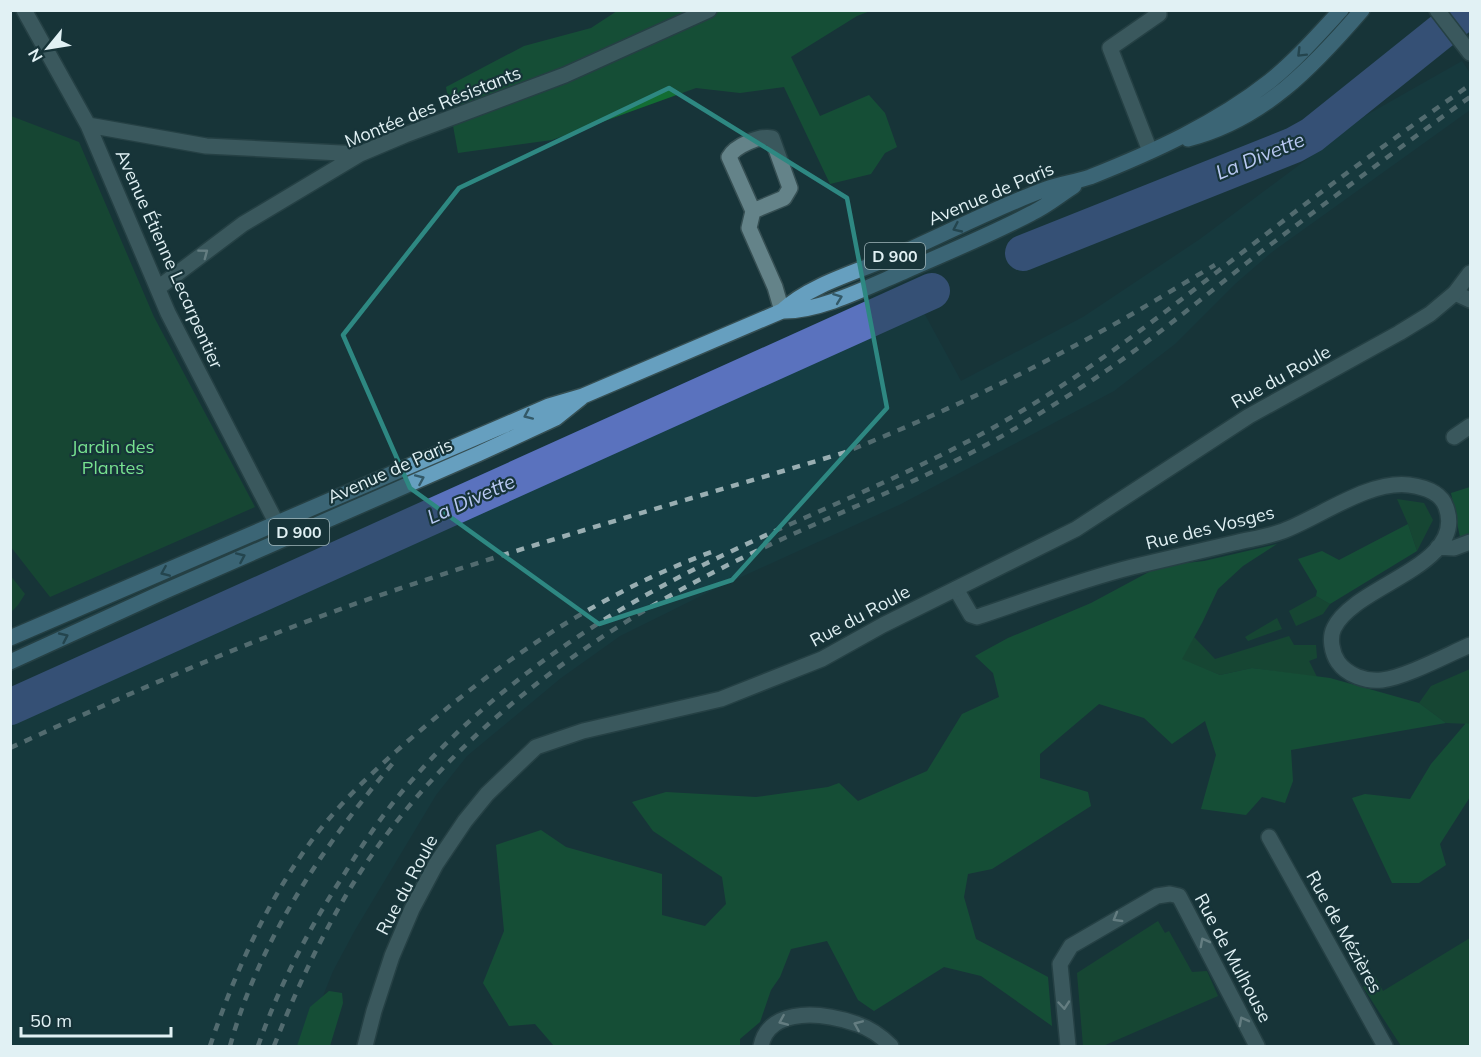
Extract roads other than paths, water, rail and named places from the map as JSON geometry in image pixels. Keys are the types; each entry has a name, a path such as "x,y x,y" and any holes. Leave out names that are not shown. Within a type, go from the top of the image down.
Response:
{"main road":[{"name":"Avenue de Paris","path":"1171,143 1232,107 1269,81 1298,56 1341,10"},
{"name":"Avenue de Paris","path":"10,638 549,406 583,396 782,311 794,299 813,290 903,253 1010,203 1047,188 1087,178 1171,143 1227,127 1248,116 1302,75 1362,10"},
{"name":"Avenue de Paris","path":"10,662 556,418 583,396"}],"street":[{"name":"Avenue Étienne Lecarpentier","path":"24,10 88,125 173,322 277,524"},
{"name":"Montée des Résistants","path":"158,288 243,224 360,154 565,75 708,10"},
{"path":"1150,151 1110,48 1159,14 1158,10"},
{"path":"1438,11 1467,48"},
{"path":"88,125 206,146 360,154"},
{"path":"753,211 784,198 790,188 772,138 766,136 733,150 729,157 753,211 749,228 775,287 782,311"},
{"name":"Rue du Roule","path":"365,1047 392,956 412,909 436,864 465,821 487,794 536,747 583,732 721,699 822,659 883,625 1076,529 1249,416 1410,327 1442,306 1470,273"},
{"path":"1455,293 1470,300"},
{"path":"1454,437 1470,426"},
{"name":"Rue des Vosges","path":"956,589 971,615 977,617 1112,573 1281,532 1380,487 1403,484 1430,490 1444,501 1450,516 1448,531 1427,560 1369,594 1345,613 1334,628 1333,650 1342,667 1349,674 1381,681 1470,645"},
{"path":"1438,547 1454,548 1470,542"},
{"name":"Rue de Mézières","path":"1269,837 1385,1047"},
{"name":"Rue de Mulhouse","path":"1068,1047 1060,964 1065,954 1071,946 1112,921 1157,896 1170,894 1179,896 1257,1047"},
{"path":"761,1047 763,1037 777,1022 796,1016 819,1015 859,1024 883,1039 891,1047"}],"waterway":[{"name":"La Divette","path":"1023,253 1294,145 1312,135 1468,10"},
{"name":"La Divette","path":"10,707 932,291"}],"railway":[{"path":"258,1046 275,1002 306,938 330,896 376,826 403,790 444,746 512,685 586,631 665,585 745,545 944,454 1052,392 1145,327 1341,177 1470,85"},
{"path":"274,1046 313,957 361,871 398,820 439,772 484,728 531,688 581,651 688,586 744,557 954,462 1021,425 1113,366 1262,251 1470,97"},
{"path":"10,748 178,673 349,606 533,546 843,453 909,426 1037,365 1115,324 1215,265"},
{"path":"210,1046 241,965 280,888 312,840 338,808 382,764 461,697 529,647 636,584 714,551"},
{"path":"230,1046 242,1007 258,969 296,896 342,827 393,763"}],"park label":[{"name":"Jardin des Plantes","path":"113,457"}]}
